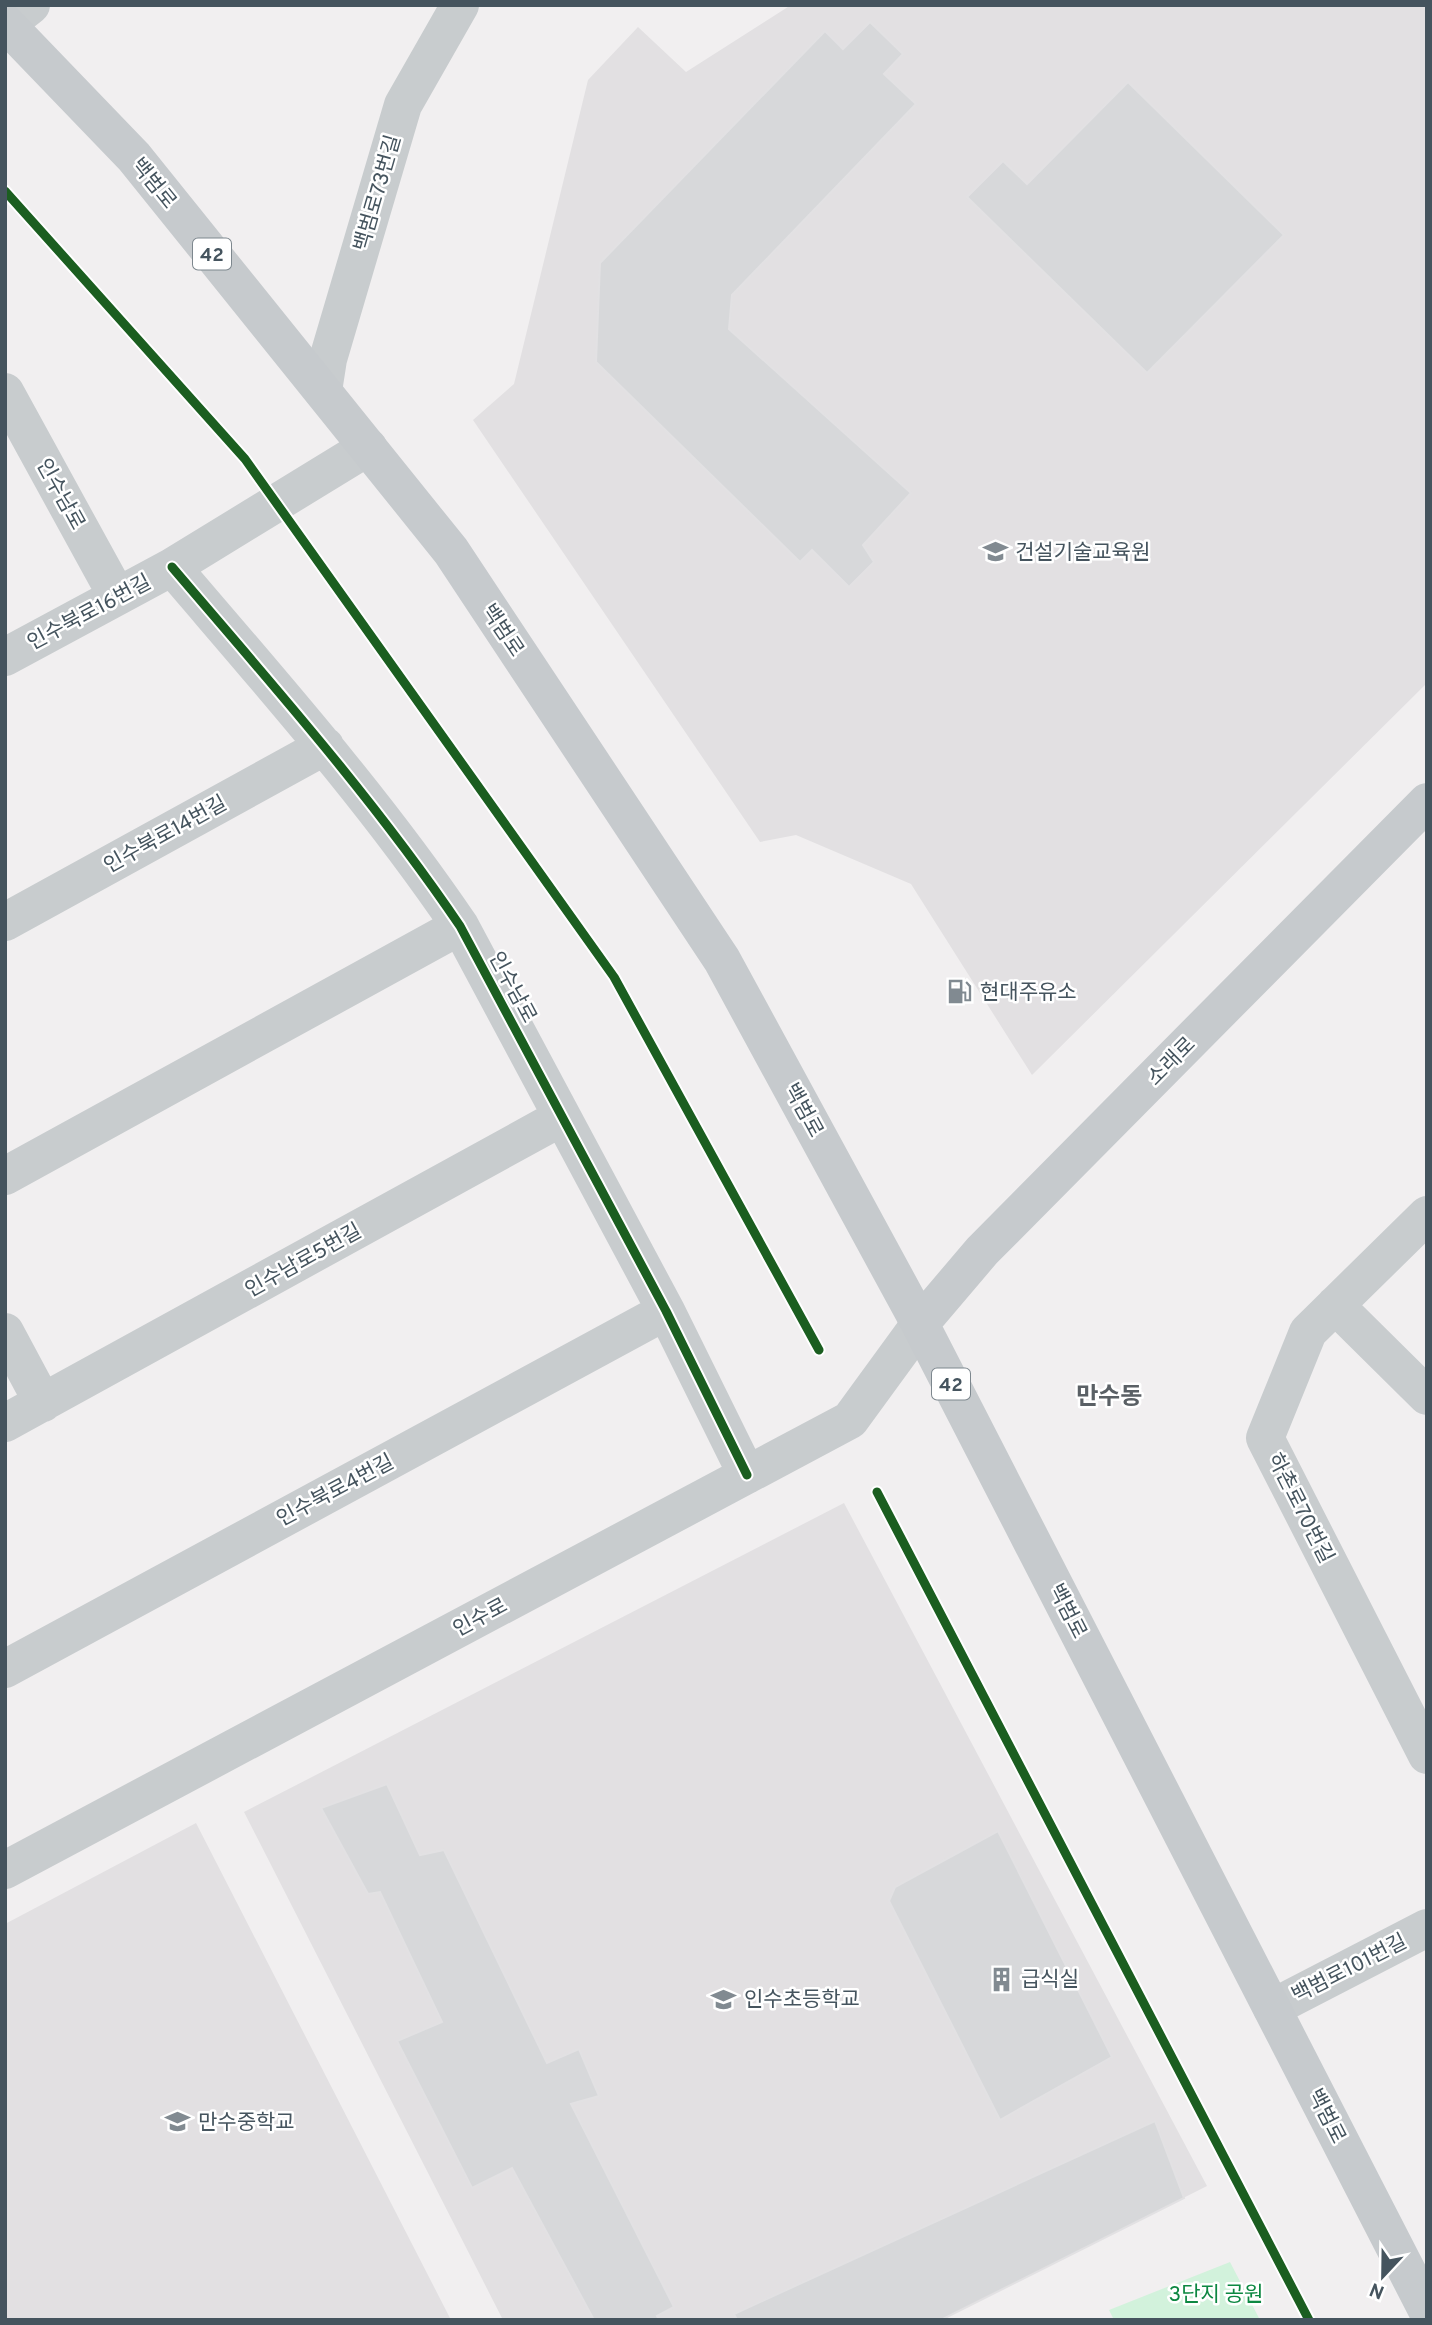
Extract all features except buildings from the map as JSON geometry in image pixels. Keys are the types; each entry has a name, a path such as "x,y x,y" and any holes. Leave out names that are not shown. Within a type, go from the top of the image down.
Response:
{"main road":[{"name":"백범로","path":"14,17 134,158 451,551 722,960 920,1324 1427,2310"},
{"name":"소래로","path":"920,1324 982,1251 1427,802"}],"street":[{"name":"백범로73번길","path":"323,391 328,359 403,105 460,5"},
{"name":"인수남로","path":"5,392 117,596"},
{"name":"인수북로16번길","path":"5,657 172,567 368,447"},
{"name":"인수남로","path":"172,567 325,746 431,883 460,926 666,1311 747,1475"},
{"name":"인수북로14번길","path":"5,922 325,746"},
{"path":"5,1176 460,926"},
{"name":"인수남로5번길","path":"5,1423 562,1117"},
{"name":"하촌로70번길","path":"1427,1215 1308,1332 1265,1438 1427,1755"},
{"path":"1335,1306 1427,1396"},
{"name":"인수북로4번길","path":"5,1669 666,1311"},
{"name":"인수로","path":"5,1870 850,1420 920,1324"},
{"path":"5,1332 43,1403"},
{"name":"백범로101번길","path":"1272,2008 1427,1928"}],"shaded area":[{"name":"건설기술교육원","path":"791,5 1427,5 1427,683 1032,1075 911,884 796,835 760,842 473,420 514,384 588,80 638,27 686,72"},
{"name":"인수초등학교","path":"844,1503 1207,2186 941,2320 503,2320 244,1812"},
{"name":"만수중학교","path":"196,1823 451,2320 5,2320 5,1924"}],"green space":[{"name":"3단지 공원","path":"1230,2262 1260,2320 1114,2320 1109,2310"}],"cycle path":[{"path":"5,191 245,459 614,977 819,1350"},
{"path":"172,567 357,787 460,926 666,1311 747,1475"},
{"path":"877,1492 1309,2320"}],"place":[{"name":"건설기술교육원","path":"995,552"},
{"name":"현대주유소","path":"960,992"},
{"name":"급식실","path":"1001,1979"},
{"name":"인수초등학교","path":"724,1999"},
{"name":"만수중학교","path":"178,2122"}],"district":[{"name":"만수동","path":"1109,1396"}]}
